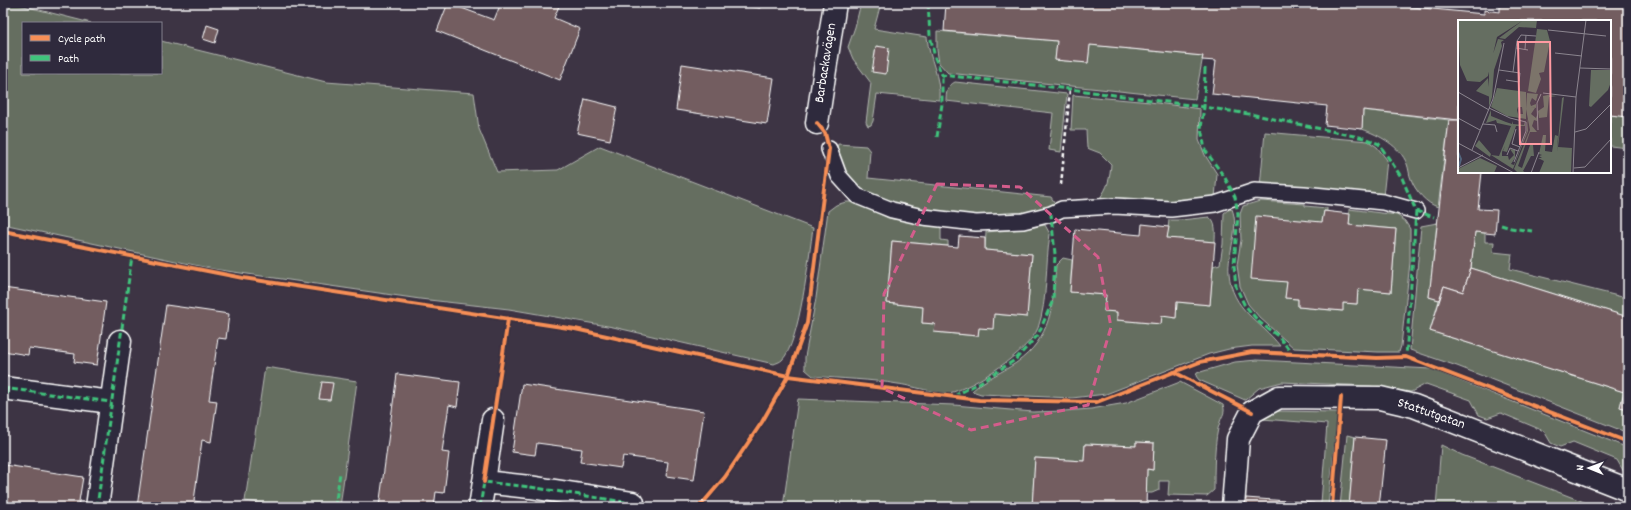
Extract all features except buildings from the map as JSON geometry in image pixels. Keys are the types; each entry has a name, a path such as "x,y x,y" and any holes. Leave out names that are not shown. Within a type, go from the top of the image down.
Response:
{"street":[{"name":"Barbackavägen","path":"817,123 835,3"},
{"path":"97,507 120,341"},
{"path":"3,388 111,402"},
{"name":"Stattutgatan","path":"1233,507 1238,440 1252,412 1279,397 1380,398 1414,406 1628,490"},
{"path":"480,507 493,420"},
{"path":"484,482 530,487 633,503 633,507"}],"lane":[{"path":"829,149 839,176 857,196 892,210 923,217 976,223 1023,221 1051,214 1062,209 1114,206 1171,209 1216,204 1254,191 1304,194 1383,202 1416,211"}],"path":[{"path":"1062,209 1061,181 1070,89"}],"highlighted area":[{"path":"937,184 1020,187 1098,257 1111,327 1088,405 971,430 882,388 884,294"}],"green space":[{"path":"3,3 12,3 87,22 22,22 22,74 162,74 162,41 326,82 474,93 479,129 497,172 558,170 600,146 813,228 803,298 794,336 788,351 782,360 774,364 613,327 509,309 420,299 213,269 3,224"},
{"path":"861,3 881,3 874,29 927,37 937,76 939,100 877,94 873,121 871,125 868,126 866,122 871,83 853,59 848,47"},
{"path":"937,31 1057,41 1055,60 1088,63 1090,45 1203,56 1195,99 948,73 939,63"},
{"path":"955,82 1067,94 1061,152 1049,150 1053,113 946,101 948,90"},
{"path":"1073,95 1150,102 1200,109 1199,140 1205,155 1217,174 1215,198 1175,205 1119,199 1099,199 1105,191 1108,183 1111,164 1100,153 1087,148 1086,130 1071,130"},
{"path":"1363,110 1449,120 1438,207 1426,200 1415,188 1410,177 1407,164 1399,152 1382,138 1362,129"},
{"path":"1611,115 1628,117 1628,148 1611,146"},
{"path":"1265,132 1368,141 1377,147 1387,160 1383,197 1260,187"},
{"path":"838,144 866,146 870,151 868,178 1051,197 1056,205 1032,213 979,217 923,211 893,204 858,188 851,181 840,164 836,153"},
{"path":"1260,201 1305,204 1305,206 1327,208 1327,211 1324,211 1322,222 1287,282 1285,298 1298,299 1298,307 1342,311 1343,303 1357,304 1358,289 1391,292 1396,229 1349,225 1349,209 1397,215 1405,221 1410,229 1410,262 1401,346 1399,352 1294,348 1260,318 1248,304 1240,286 1237,265 1241,240 1240,214 1243,206"},
{"path":"846,202 856,202 888,218 941,227 941,240 948,241 948,246 892,241 887,303 923,307 922,323 935,324 934,332 978,336 979,328 994,314 1027,317 1032,254 985,250 986,232 1023,229 1045,225 1050,234 1045,294 1038,328 1033,337 1024,347 999,367 972,384 949,393 939,393 887,382 813,376 805,369 805,357 816,298 828,211 836,205"},
{"path":"1232,209 1235,225 1229,266 1231,286 1235,297 1241,306 1280,346 1252,346 1229,349 1209,354 1106,394 1072,398 981,394 972,391 1016,363 1037,343 1044,332 1052,307 1056,265 1063,258 1072,260 1070,292 1106,295 1104,311 1117,312 1117,320 1161,324 1162,316 1176,317 1177,302 1210,305 1213,266 1220,264 1223,244 1224,213"},
{"path":"1209,217 1212,219 1214,225 1215,242 1167,238 1169,220"},
{"path":"1437,223 1429,297 1439,300 1430,331 1624,392 1620,407 1628,409 1628,433 1457,366 1410,350 1421,226"},
{"path":"1475,232 1485,233 1485,242 1494,242 1493,252 1512,254 1510,269 1626,298 1628,272 1628,317 1471,268"},
{"path":"1257,360 1431,369 1628,448 1628,473 1624,472 1617,460 1573,442 1560,447 1551,443 1544,431 1501,413 1487,418 1479,415 1471,400 1426,384 1411,392 1370,386 1282,382 1259,388 1245,400 1199,380 1196,376 1197,373 1235,362"},
{"path":"265,367 357,381 340,507 290,507 245,501"},
{"path":"1180,382 1223,405 1224,408 1217,437 1214,490 1207,496 1168,495 1169,481 1159,481 1159,490 1152,493 1146,493 1147,469 1153,470 1154,443 1136,442 1136,446 1085,444 1084,461 1035,458 1032,507 783,507 798,399 954,405 1033,412 1064,411 1091,409 1126,403"},
{"path":"1275,411 1338,412 1328,507 1314,507 1314,503 1321,503 1327,424 1262,419"},
{"path":"1347,435 1355,437 1349,507 1340,507"},
{"path":"1441,445 1462,455 1597,507 1436,507"},
{"path":"1146,503 1212,506 1146,507"}],"marked path":[{"path":"928,3 930,35 935,58 942,75 1070,89 1255,115 1364,138 1379,144 1402,178 1416,211 1406,357"},
{"path":"1205,68 1204,107 1201,128 1205,150 1225,178 1235,197 1238,214 1234,265 1236,287 1244,304 1259,322 1278,336 1292,353"},
{"path":"937,137 942,104 942,75"},
{"path":"1416,211 1434,217"},
{"path":"954,396 979,383 1015,360 1038,335 1053,300 1055,254 1051,214"},
{"path":"1501,225 1532,231"},
{"path":"97,507 132,256"},
{"path":"3,388 111,402"},
{"path":"3,430 7,389"},
{"path":"335,507 340,473"},
{"path":"480,507 484,482 530,487 656,507"}],"cycle path":[{"path":"692,507 702,504 725,477 762,422 788,376 807,323 829,149 825,133 817,123"},
{"path":"3,231 243,278 575,329 788,376 979,400 1097,402 1200,362 1252,352 1377,358 1406,357 1628,442"},
{"path":"484,482 508,319"},
{"path":"1174,372 1252,412"},
{"path":"1332,507 1341,397"}]}
